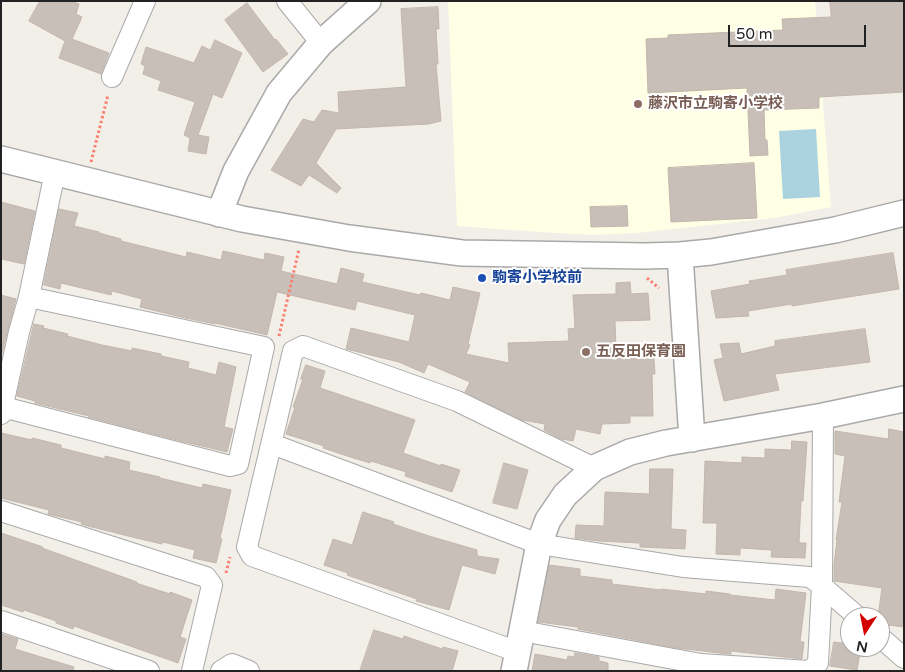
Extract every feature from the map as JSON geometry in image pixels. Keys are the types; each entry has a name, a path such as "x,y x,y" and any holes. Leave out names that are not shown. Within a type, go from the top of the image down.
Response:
{"street":[{"path":"112,77 145,1"},
{"path":"287,1 321,43"},
{"path":"218,214 236,171 279,93 321,43 368,1"},
{"path":"1,159 242,219 349,238 462,253 680,255 711,252 835,230 904,213"},
{"path":"29,297 264,347 238,464 230,466 2,410 10,330 29,297 55,172"},
{"path":"680,255 692,439"},
{"path":"594,468 457,401 303,346 293,351 247,547 252,556 518,651 809,671 818,663 822,586 823,416"},
{"path":"518,651 539,544 548,520 565,495 594,468 630,452 666,443 823,416 904,399"},
{"path":"272,444 539,544 683,567 810,577 846,607"},
{"path":"1,511 206,577 212,585 192,671"},
{"path":"1,621 149,671"},
{"path":"890,646 904,658"},
{"path":"221,671 232,664 249,671"}],"path":[{"path":"82,160 91,162 112,77"},
{"path":"290,246 299,248"},
{"path":"646,277 659,287 660,297"}],"shaded area":[{"name":"藤沢市立駒寄小学校","path":"448,1 815,1 831,207 774,218 637,233 592,235 457,226"}],"water":[{"path":"816,129 820,197 783,199 779,131"}],"building":[{"path":"40,1 70,1 79,4 76,14 82,17 72,39 109,53 101,74 59,58 65,41 29,21"},
{"path":"830,1 904,1 904,92 819,97 819,108 764,110 765,140 767,140 768,155 750,156 747,88 648,93 646,39 668,38 668,35 783,30 782,19 831,17"},
{"path":"247,3 288,54 263,72 225,20"},
{"path":"438,7 439,29 436,29 438,64 436,64 441,121 429,124 336,129 316,163 341,188 337,193 309,175 301,186 271,170 303,119 314,122 322,110 339,113 338,92 406,87 401,9"},
{"path":"215,40 242,53 222,98 213,94 198,135 209,137 206,154 188,151 190,138 184,135 195,102 158,90 161,81 143,74 145,66 141,64 146,47 194,63 202,46 210,50"},
{"path":"754,163 757,218 671,222 668,168"},
{"path":"1,202 35,211 24,264 1,259"},
{"path":"627,206 628,226 591,227 590,207"},
{"path":"59,209 78,213 74,226 121,239 121,241 186,257 187,252 221,260 223,251 264,260 265,253 284,257 281,271 337,284 341,268 364,274 362,282 420,295 421,293 450,300 453,287 480,293 468,344 470,345 466,354 509,363 508,343 569,341 568,329 575,328 573,295 616,294 616,283 630,282 631,294 648,293 650,320 615,321 616,349 653,347 655,374 652,374 653,416 630,416 630,423 602,424 600,434 576,429 573,441 561,439 544,430 545,424 522,420 465,392 470,382 428,364 424,373 399,362 346,349 351,328 409,342 415,315 357,301 355,310 277,292 267,335 140,307 142,299 112,291 111,295 61,283 60,289 44,285"},
{"path":"893,253 899,289 748,311 749,316 716,318 711,291 750,284 749,281 787,275 786,270"},
{"path":"1,295 16,299 1,357"},
{"path":"34,324 68,334 67,336 102,345 132,351 132,348 161,354 161,356 189,362 188,368 216,375 219,362 236,367 224,427 233,429 227,452 35,403 35,401 17,396"},
{"path":"865,329 870,362 775,374 779,390 724,401 714,360 723,358 720,344 739,343 741,354 775,346 775,341"},
{"path":"306,365 325,371 320,388 415,420 403,453 441,466 441,464 460,470 452,492 405,476 406,472 347,456 323,448 324,446 286,434"},
{"path":"889,429 904,432 904,627 890,625 890,607 879,607 882,588 834,581 836,540 842,502 839,502 845,456 835,454 835,431 888,439"},
{"path":"1,433 61,445 61,448 105,459 105,456 130,462 129,470 160,478 202,488 203,484 231,490 216,563 193,558 195,550 84,525 81,524 82,522 48,514 49,510 1,498"},
{"path":"792,441 807,442 799,543 806,543 805,558 771,557 772,550 740,548 740,555 716,554 717,523 703,523 705,461 742,463 742,457 765,458 765,449 791,450"},
{"path":"504,463 528,470 517,509 493,503"},
{"path":"650,469 673,469 671,529 686,530 685,549 640,547 640,543 575,538 576,525 604,526 605,492 649,494"},
{"path":"363,512 429,536 477,550 477,556 499,559 495,574 462,565 449,610 416,601 417,599 324,565 333,539 352,545"},
{"path":"1,533 136,583 192,600 180,637 186,639 178,663 74,626 73,629 24,610 23,612 1,605"},
{"path":"549,565 580,569 580,576 612,580 612,584 661,590 706,594 706,591 775,600 776,589 806,593 800,642 804,642 802,659 731,651 731,654 728,654 677,648 578,629 578,627 538,622"},
{"path":"374,630 403,639 404,636 442,649 443,647 458,651 452,671 360,671"},
{"path":"1,634 18,639 15,649 74,667 73,671 1,671"},
{"path":"834,642 840,643 840,657 859,657 857,670 830,666"},
{"path":"575,653 599,657 599,661 608,663 608,671 532,671 535,654 567,660 568,656 574,657"}],"place":[{"name":"藤沢市立駒寄小学校","path":"638,104"},
{"name":"駒寄小学校前","path":"482,278"},
{"name":"五反田保育園","path":"586,352"}]}
